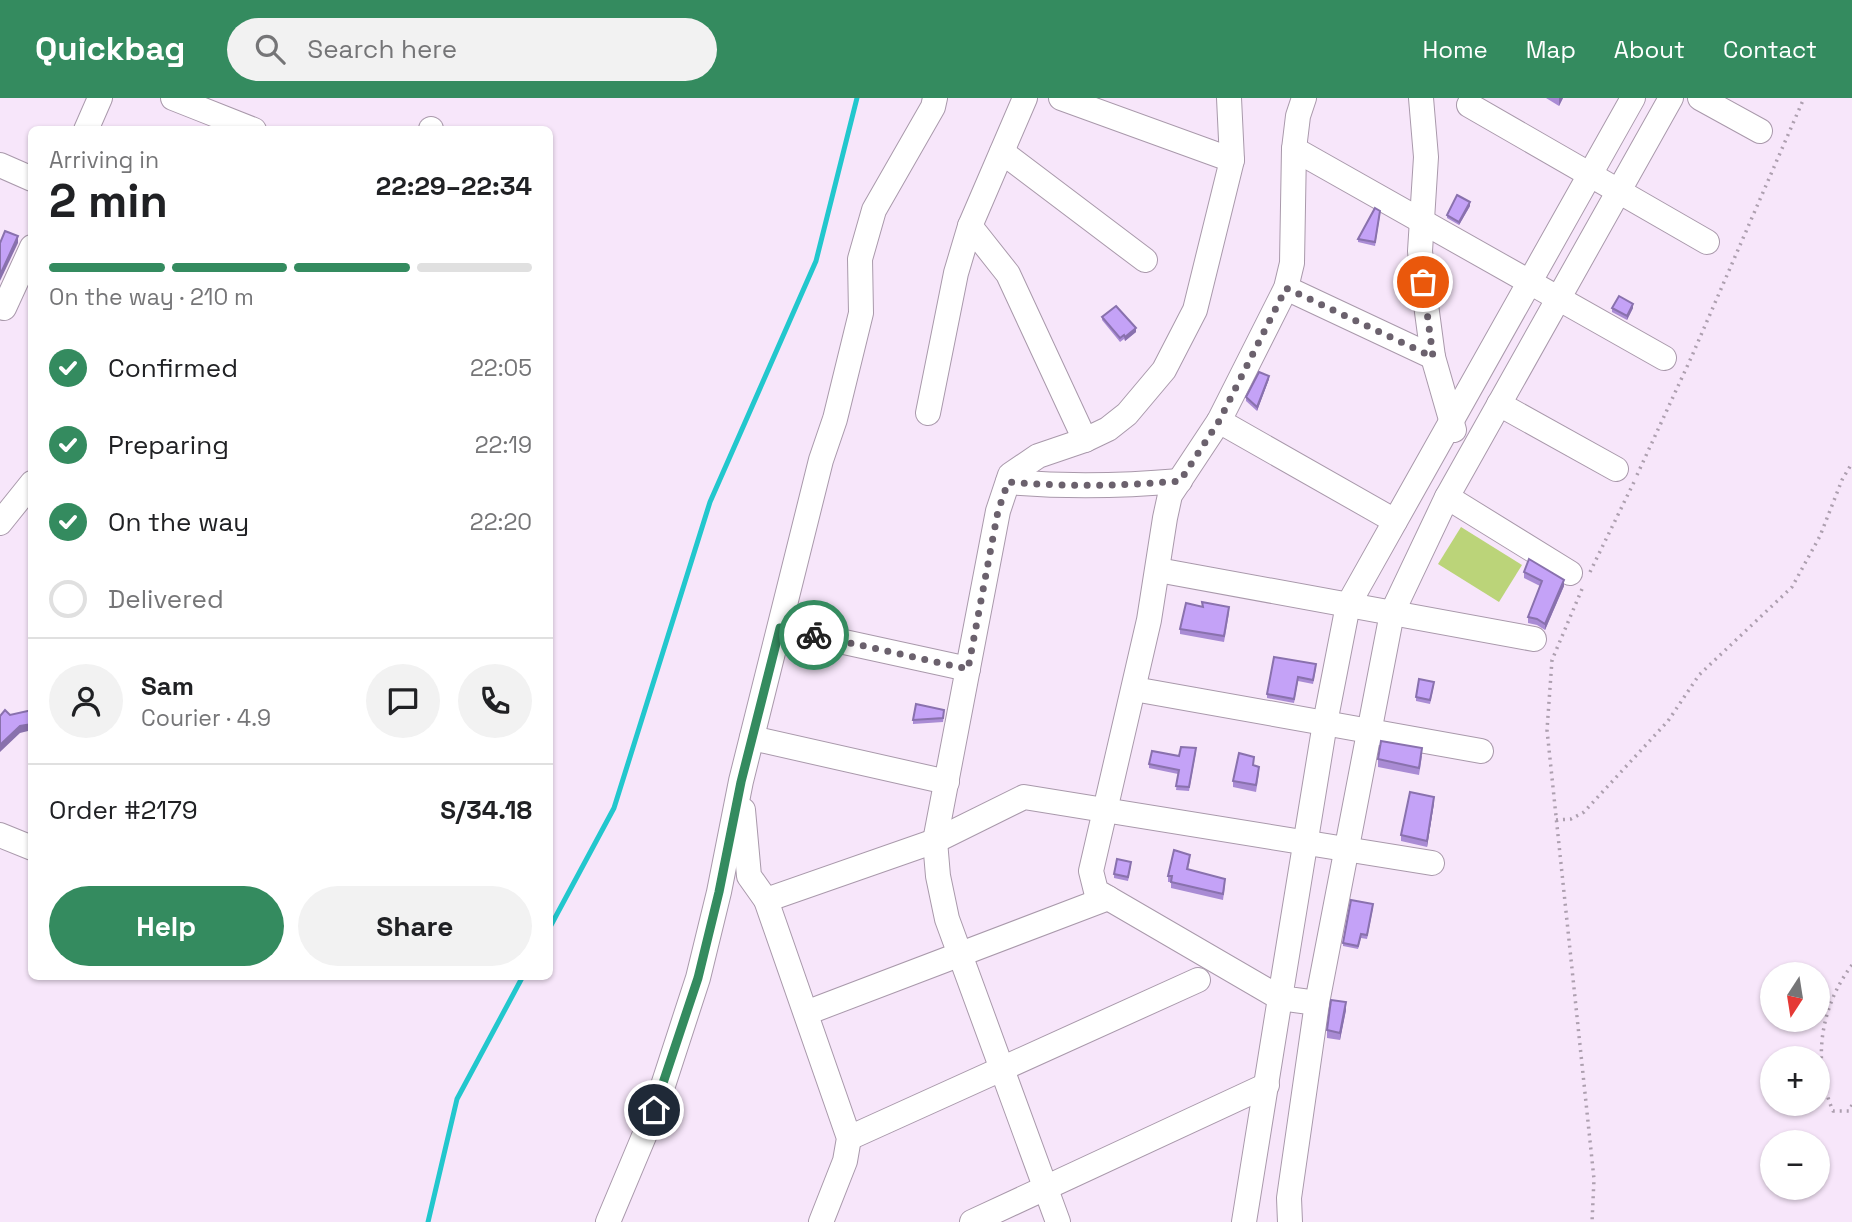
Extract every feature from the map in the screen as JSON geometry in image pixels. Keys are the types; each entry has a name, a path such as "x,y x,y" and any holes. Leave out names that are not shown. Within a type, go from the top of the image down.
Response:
{"street":[{"path":"88,126 100,98"},
{"path":"173,98 244,126"},
{"path":"608,1222 654,1110 698,978 741,782 821,460 835,419 861,313 860,259 874,210 933,107 935,98"},
{"path":"928,414 956,273 970,226 1025,98"},
{"path":"1061,98 1232,160"},
{"path":"1058,1222 944,908 935,841 998,511 1010,475 1038,456 1108,429 1127,414 1164,370 1195,310 1232,160 1229,98"},
{"path":"1304,98 1298,116 1294,149 1292,263 1286,288 1219,421 1170,495 1135,689 1091,871 1096,891 1280,998 1317,1003"},
{"path":"1421,98 1426,157 1421,261 1433,357 1466,463"},
{"path":"1244,1222 1325,723 1348,605 1633,98"},
{"path":"1292,1220 1289,1198 1317,1003 1392,613 1447,497 1671,98"},
{"path":"1700,98 1760,131"},
{"path":"1469,105 1707,242"},
{"path":"1294,149 1664,358"},
{"path":"1002,152 1145,260"},
{"path":"0,165 28,177"},
{"path":"970,226 1008,274 1085,440"},
{"path":"0,306 4,307 28,256"},
{"path":"1286,288 1433,357"},
{"path":"1499,404 1616,468"},
{"path":"1219,421 1395,521"},
{"path":"1008,482 1065,487 1113,487 1180,481"},
{"path":"0,523 28,488"},
{"path":"1447,497 1570,573"},
{"path":"1158,570 1534,639"},
{"path":"780,628 968,669"},
{"path":"1135,689 1481,751"},
{"path":"752,738 947,782"},
{"path":"741,782 749,876 766,900 849,1138 845,1161 821,1222"},
{"path":"766,900 935,841 1024,797 1432,863"},
{"path":"0,835 28,846"},
{"path":"806,1013 1108,898"},
{"path":"849,1138 1198,980"},
{"path":"972,1222 1267,1085"}],"path":[{"path":"1592,1222 1594,1180 1548,730 1552,660 1586,580 1691,359 1804,98"},
{"path":"1556,820 1571,820 1584,812 1668,721 1699,675 1792,587 1820,536 1842,480 1852,463"},
{"path":"1852,964 1839,982 1826,1014 1821,1038 1824,1089 1833,1111 1849,1111 1852,1105"}],"green space":[{"path":"1461,527 1522,565 1499,602 1438,564"}],"building":[{"path":"1457,195 1470,202 1459,222 1447,215"},
{"path":"1375,208 1380,211 1375,242 1358,239"},
{"path":"5,231 18,236 0,275 0,243"},
{"path":"1619,296 1633,304 1627,316 1612,308"},
{"path":"1116,306 1136,328 1125,337 1124,335 1120,338 1102,317"},
{"path":"1259,372 1269,376 1257,407 1246,397"},
{"path":"1529,559 1564,580 1545,624 1528,617 1542,581 1524,572"},
{"path":"1202,602 1229,607 1224,636 1180,629 1186,603 1203,607"},
{"path":"1274,657 1316,664 1313,680 1298,677 1294,699 1267,694"},
{"path":"1419,679 1434,682 1430,700 1416,697"},
{"path":"916,704 944,710 943,718 913,720"},
{"path":"5,710 10,715 28,711 28,725 20,726 0,745 0,716"},
{"path":"1381,741 1422,748 1419,768 1378,759"},
{"path":"1181,747 1196,748 1189,787 1176,786 1179,770 1149,764 1152,751 1179,756"},
{"path":"1239,753 1254,757 1253,765 1259,767 1256,785 1233,781"},
{"path":"1410,792 1434,797 1427,841 1401,835"},
{"path":"1174,850 1190,855 1187,869 1225,879 1223,894 1171,882 1172,876 1168,876"},
{"path":"1117,859 1131,862 1128,877 1114,874"},
{"path":"1351,900 1373,904 1367,935 1361,934 1358,946 1343,943"},
{"path":"1331,1000 1346,1002 1340,1033 1327,1030"}],"waterway":[{"path":"553,921 614,808 710,502 816,261 857,98"},
{"path":"428,1222 457,1099 521,980"}],"way so far":[{"path":"814,635 968,669 998,511 1008,482 1065,487 1113,487 1180,481 1219,421 1286,288 1433,357 1423,282"}],"route":[{"path":"654,1110 698,978 741,782 780,628 814,635"}]}
